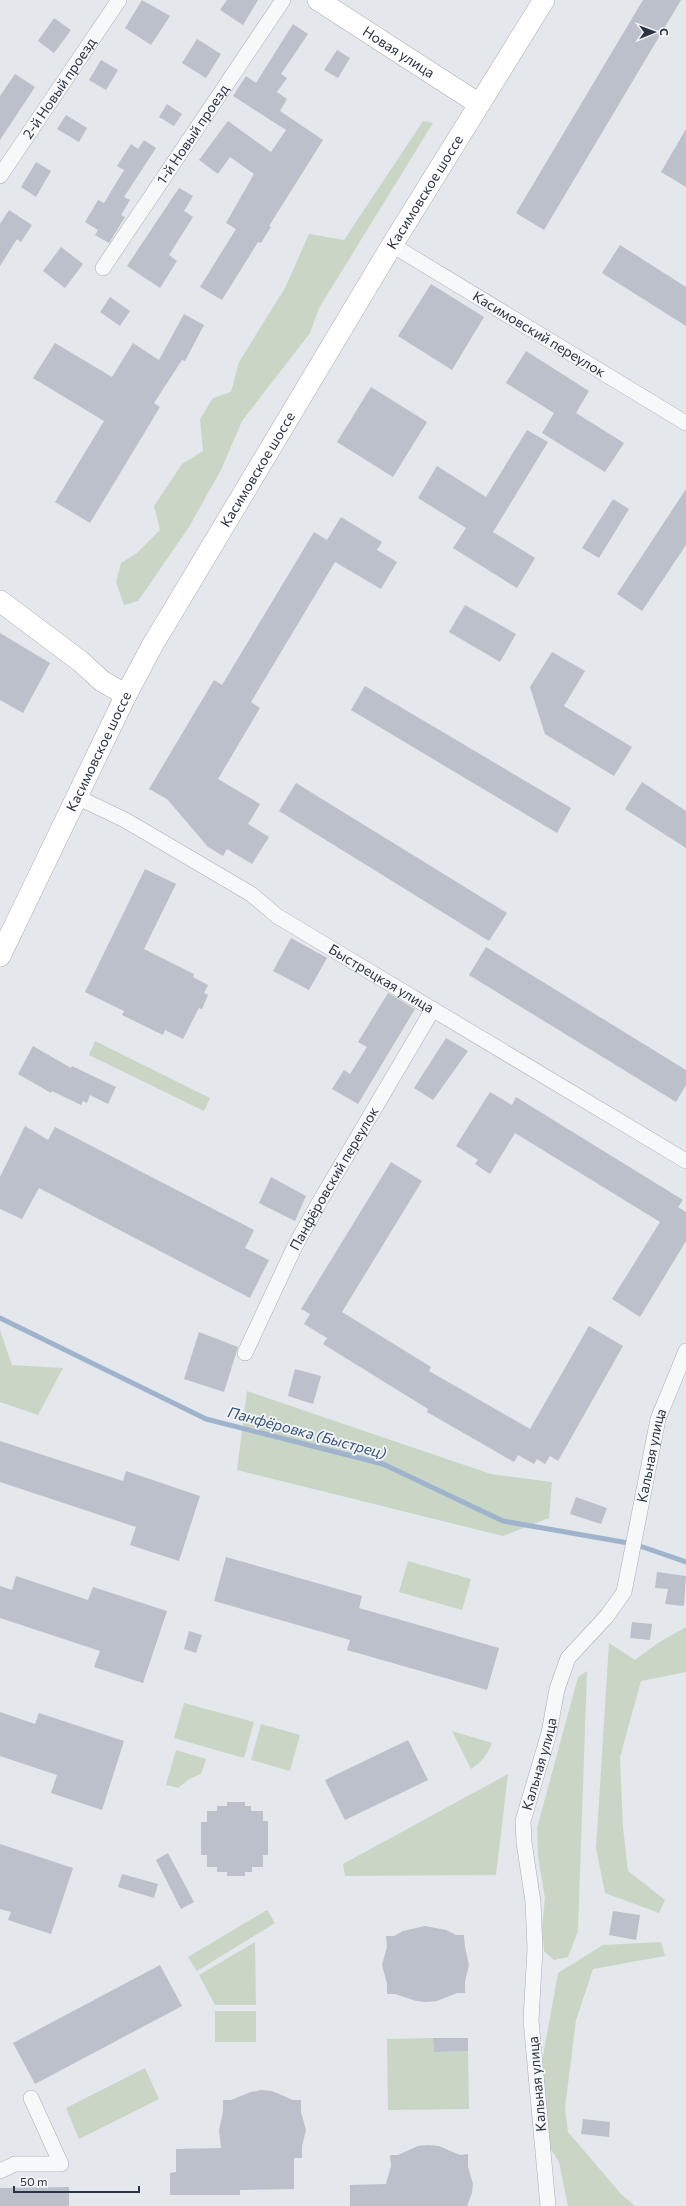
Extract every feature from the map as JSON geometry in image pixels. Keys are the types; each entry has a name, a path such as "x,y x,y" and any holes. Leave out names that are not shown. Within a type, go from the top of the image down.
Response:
{"main road":[{"name":"Новая улица","path":"318,0 479,104"},
{"name":"Касимовское шоссе","path":"0,956 126,695 202,561 392,245 544,0"},
{"path":"0,601 80,661 102,681 126,695"}],"street":[{"name":"2-й Новый проезд","path":"0,176 119,0"},
{"name":"1-й Новый проезд","path":"103,268 283,0"},
{"name":"Касимовский переулок","path":"392,245 686,423"},
{"name":"Быстрецкая улица","path":"77,797 124,820 251,894 277,916 686,1161"},
{"name":"Панфёровский переулок","path":"245,1353 295,1246 433,1009"},
{"name":"Кальная улица","path":"548,2206 531,2020 535,1949 533,1902 524,1842 523,1821 549,1733 557,1689 568,1658 607,1616 624,1592 633,1554 635,1534 658,1419 686,1351"},
{"path":"0,2171 15,2164 61,2164 31,2098"}],"green space":[{"path":"423,121 433,123 319,308 310,333 242,421 221,470 189,527 138,601 124,605 116,582 121,563 137,553 160,530 154,506 182,464 203,451 200,419 213,398 231,392 239,362 285,288 309,234 344,240"},
{"path":"95,1041 210,1098 204,1111 89,1055"},
{"path":"0,1330 12,1365 63,1368 38,1415 0,1402"},
{"path":"247,1391 491,1474 552,1482 549,1518 503,1536 237,1470"},
{"path":"408,1561 471,1579 462,1610 399,1592"},
{"path":"686,1627 686,1672 641,1681 620,1757 623,1827 628,1871 665,1900 659,1913 605,1893 596,1848 609,1643 635,1660 658,1643"},
{"path":"587,1671 578,1931 568,1957 554,1960 544,1951 542,1928 545,1898 538,1856 537,1828 578,1677"},
{"path":"184,1703 254,1722 244,1758 174,1738"},
{"path":"261,1724 300,1735 290,1771 251,1760"},
{"path":"452,1731 492,1743 484,1758 471,1769"},
{"path":"176,1750 206,1759 201,1774 189,1779 178,1788 166,1785"},
{"path":"508,1774 496,1875 345,1876 343,1864"},
{"path":"267,1910 275,1923 197,1971 188,1957"},
{"path":"255,1942 256,2005 215,2005 199,1975"},
{"path":"661,1942 665,1956 593,1969 576,2020 565,2108 568,2132 622,2195 635,2206 568,2206 559,2162 540,2133 537,2089 558,1973 603,1945"},
{"path":"215,2011 256,2011 256,2042 215,2042"},
{"path":"433,2038 434,2052 468,2051 469,2109 388,2110 387,2039"},
{"path":"145,2068 159,2099 79,2139 66,2108"}],"building":[{"path":"142,0 170,16 151,45 125,28"},
{"path":"227,0 258,0 243,25 220,10"},
{"path":"643,0 681,0 544,230 516,213"},
{"path":"54,18 71,30 54,53 38,41"},
{"path":"293,24 308,34 281,74 287,78 277,92 287,99 280,111 323,140 269,226 271,227 261,243 258,242 222,300 200,287 236,229 226,223 254,174 230,157 218,174 199,160 228,121 271,152 286,130 233,96 246,76 256,83"},
{"path":"197,39 221,54 206,78 182,63"},
{"path":"337,50 350,58 338,78 324,70"},
{"path":"101,60 118,70 106,90 89,80"},
{"path":"15,74 35,87 0,140 0,96"},
{"path":"167,104 182,114 174,126 159,117"},
{"path":"66,115 87,128 79,142 57,129"},
{"path":"686,129 686,187 661,172"},
{"path":"144,140 156,148 124,197 130,200 121,215 125,217 109,243 95,235 98,230 85,222 98,200 104,203 124,170 117,166 131,144 138,149"},
{"path":"36,162 51,171 36,197 21,187"},
{"path":"179,188 193,196 184,211 193,217 169,255 177,261 160,288 127,266"},
{"path":"9,210 32,225 21,242 17,239 0,266 0,224"},
{"path":"620,245 686,287 686,326 602,273"},
{"path":"61,247 83,264 65,288 43,271"},
{"path":"431,284 484,317 452,370 398,336"},
{"path":"110,297 130,311 120,326 100,312"},
{"path":"184,314 204,325 185,361 182,360 154,403 160,407 90,523 55,502 104,421 33,378 55,343 112,377 133,343 159,360"},
{"path":"526,351 589,391 576,413 624,443 605,472 542,433 554,413 506,383"},
{"path":"371,387 427,422 393,477 337,442"},
{"path":"527,430 548,442 493,532 535,558 517,588 453,548 466,528 418,498 437,466 486,497"},
{"path":"686,489 686,545 642,611 617,594"},
{"path":"613,499 629,509 599,558 582,548"},
{"path":"341,517 382,542 377,550 397,562 381,589 335,562 251,702 260,708 218,779 260,804 248,824 269,837 252,864 227,849 223,856 208,847 167,799 149,789 214,680 222,685 314,532 327,540"},
{"path":"465,605 516,634 500,662 449,632"},
{"path":"0,633 50,663 23,713 0,700"},
{"path":"552,652 585,671 564,706 632,747 614,776 545,734 530,687"},
{"path":"365,686 571,808 557,833 351,710"},
{"path":"642,782 686,811 686,848 625,809"},
{"path":"296,783 507,913 489,941 279,811"},
{"path":"145,869 176,884 144,949 194,974 193,977 208,985 204,993 208,995 202,1009 199,1008 183,1039 165,1030 163,1035 122,1015 124,1011 85,992"},
{"path":"291,938 327,958 309,990 273,971"},
{"path":"486,947 686,1070 686,1085 676,1102 469,975"},
{"path":"388,993 415,1009 358,1104 332,1089 344,1070 350,1074 367,1047 358,1042"},
{"path":"446,1038 468,1051 433,1100 414,1088"},
{"path":"33,1046 71,1068 72,1066 116,1087 108,1104 90,1095 87,1103 83,1101 81,1105 52,1091 51,1093 18,1074"},
{"path":"490,1092 512,1105 516,1097 683,1200 678,1207 686,1212 686,1241 640,1317 612,1299 660,1222 515,1133 490,1174 475,1164 478,1160 456,1146"},
{"path":"25,1126 48,1140 55,1127 254,1230 245,1248 269,1260 250,1298 39,1188 22,1219 0,1209 0,1177"},
{"path":"391,1162 422,1181 342,1312 431,1367 429,1371 530,1429 589,1326 623,1346 558,1461 550,1456 545,1464 537,1459 534,1464 518,1455 514,1462 427,1412 428,1409 323,1344 327,1338 304,1324 310,1314 301,1309"},
{"path":"271,1177 306,1196 295,1221 259,1203"},
{"path":"199,1332 238,1347 224,1392 184,1379"},
{"path":"295,1369 321,1376 313,1404 288,1396"},
{"path":"0,1441 123,1481 126,1471 200,1496 179,1561 130,1545 136,1527 0,1482"},
{"path":"576,1497 607,1508 601,1524 570,1514"},
{"path":"226,1557 362,1596 359,1608 499,1648 487,1690 347,1650 350,1640 214,1601"},
{"path":"657,1572 686,1576 684,1606 665,1604 668,1589 655,1588"},
{"path":"16,1576 88,1600 93,1587 167,1611 143,1683 94,1667 100,1651 0,1618 0,1586 12,1590"},
{"path":"632,1622 652,1624 650,1640 630,1638"},
{"path":"189,1631 202,1635 196,1653 184,1649"},
{"path":"0,1712 35,1724 39,1713 124,1741 102,1810 51,1793 57,1775 0,1756"},
{"path":"408,1740 428,1780 345,1820 325,1780"},
{"path":"227,1802 245,1802 245,1806 251,1806 251,1811 263,1811 263,1821 268,1821 268,1855 263,1855 263,1867 252,1867 252,1872 245,1872 245,1876 227,1876 227,1872 217,1872 217,1867 207,1867 207,1855 201,1855 201,1822 207,1822 207,1811 217,1811 217,1806 227,1806"},
{"path":"0,1844 73,1868 51,1934 8,1920 11,1912 0,1909"},
{"path":"168,1853 194,1902 181,1909 156,1860"},
{"path":"122,1874 158,1884 154,1898 118,1887"},
{"path":"613,1911 640,1915 636,1940 609,1935"},
{"path":"425,1926 446,1930 456,1935 464,1935 469,1965 465,1982 465,1993 457,1993 437,2001 426,2002 416,2001 395,1994 387,1994 387,1984 382,1965 387,1947 386,1936 394,1936 403,1931"},
{"path":"160,1965 182,2006 35,2084 13,2043"},
{"path":"433,2038 468,2038 468,2051 434,2052"},
{"path":"261,2090 272,2091 293,2100 301,2100 301,2112 306,2130 302,2146 302,2158 294,2158 294,2189 240,2190 240,2195 170,2195 170,2173 176,2172 176,2149 221,2148 219,2130 223,2112 223,2100 231,2100 251,2092"},
{"path":"583,2119 610,2122 609,2137 581,2134"},
{"path":"418,2146 439,2146 460,2155 468,2154 468,2167 473,2184 472,2193 467,2206 350,2206 350,2185 386,2184 391,2166 390,2155 398,2155"},
{"path":"69,2187 69,2206 0,2206 0,2188"}],"waterway":[{"name":"Панфёровка (Быстрец)","path":"0,1318 206,1419 383,1464 503,1521 634,1544 686,1562"}]}
